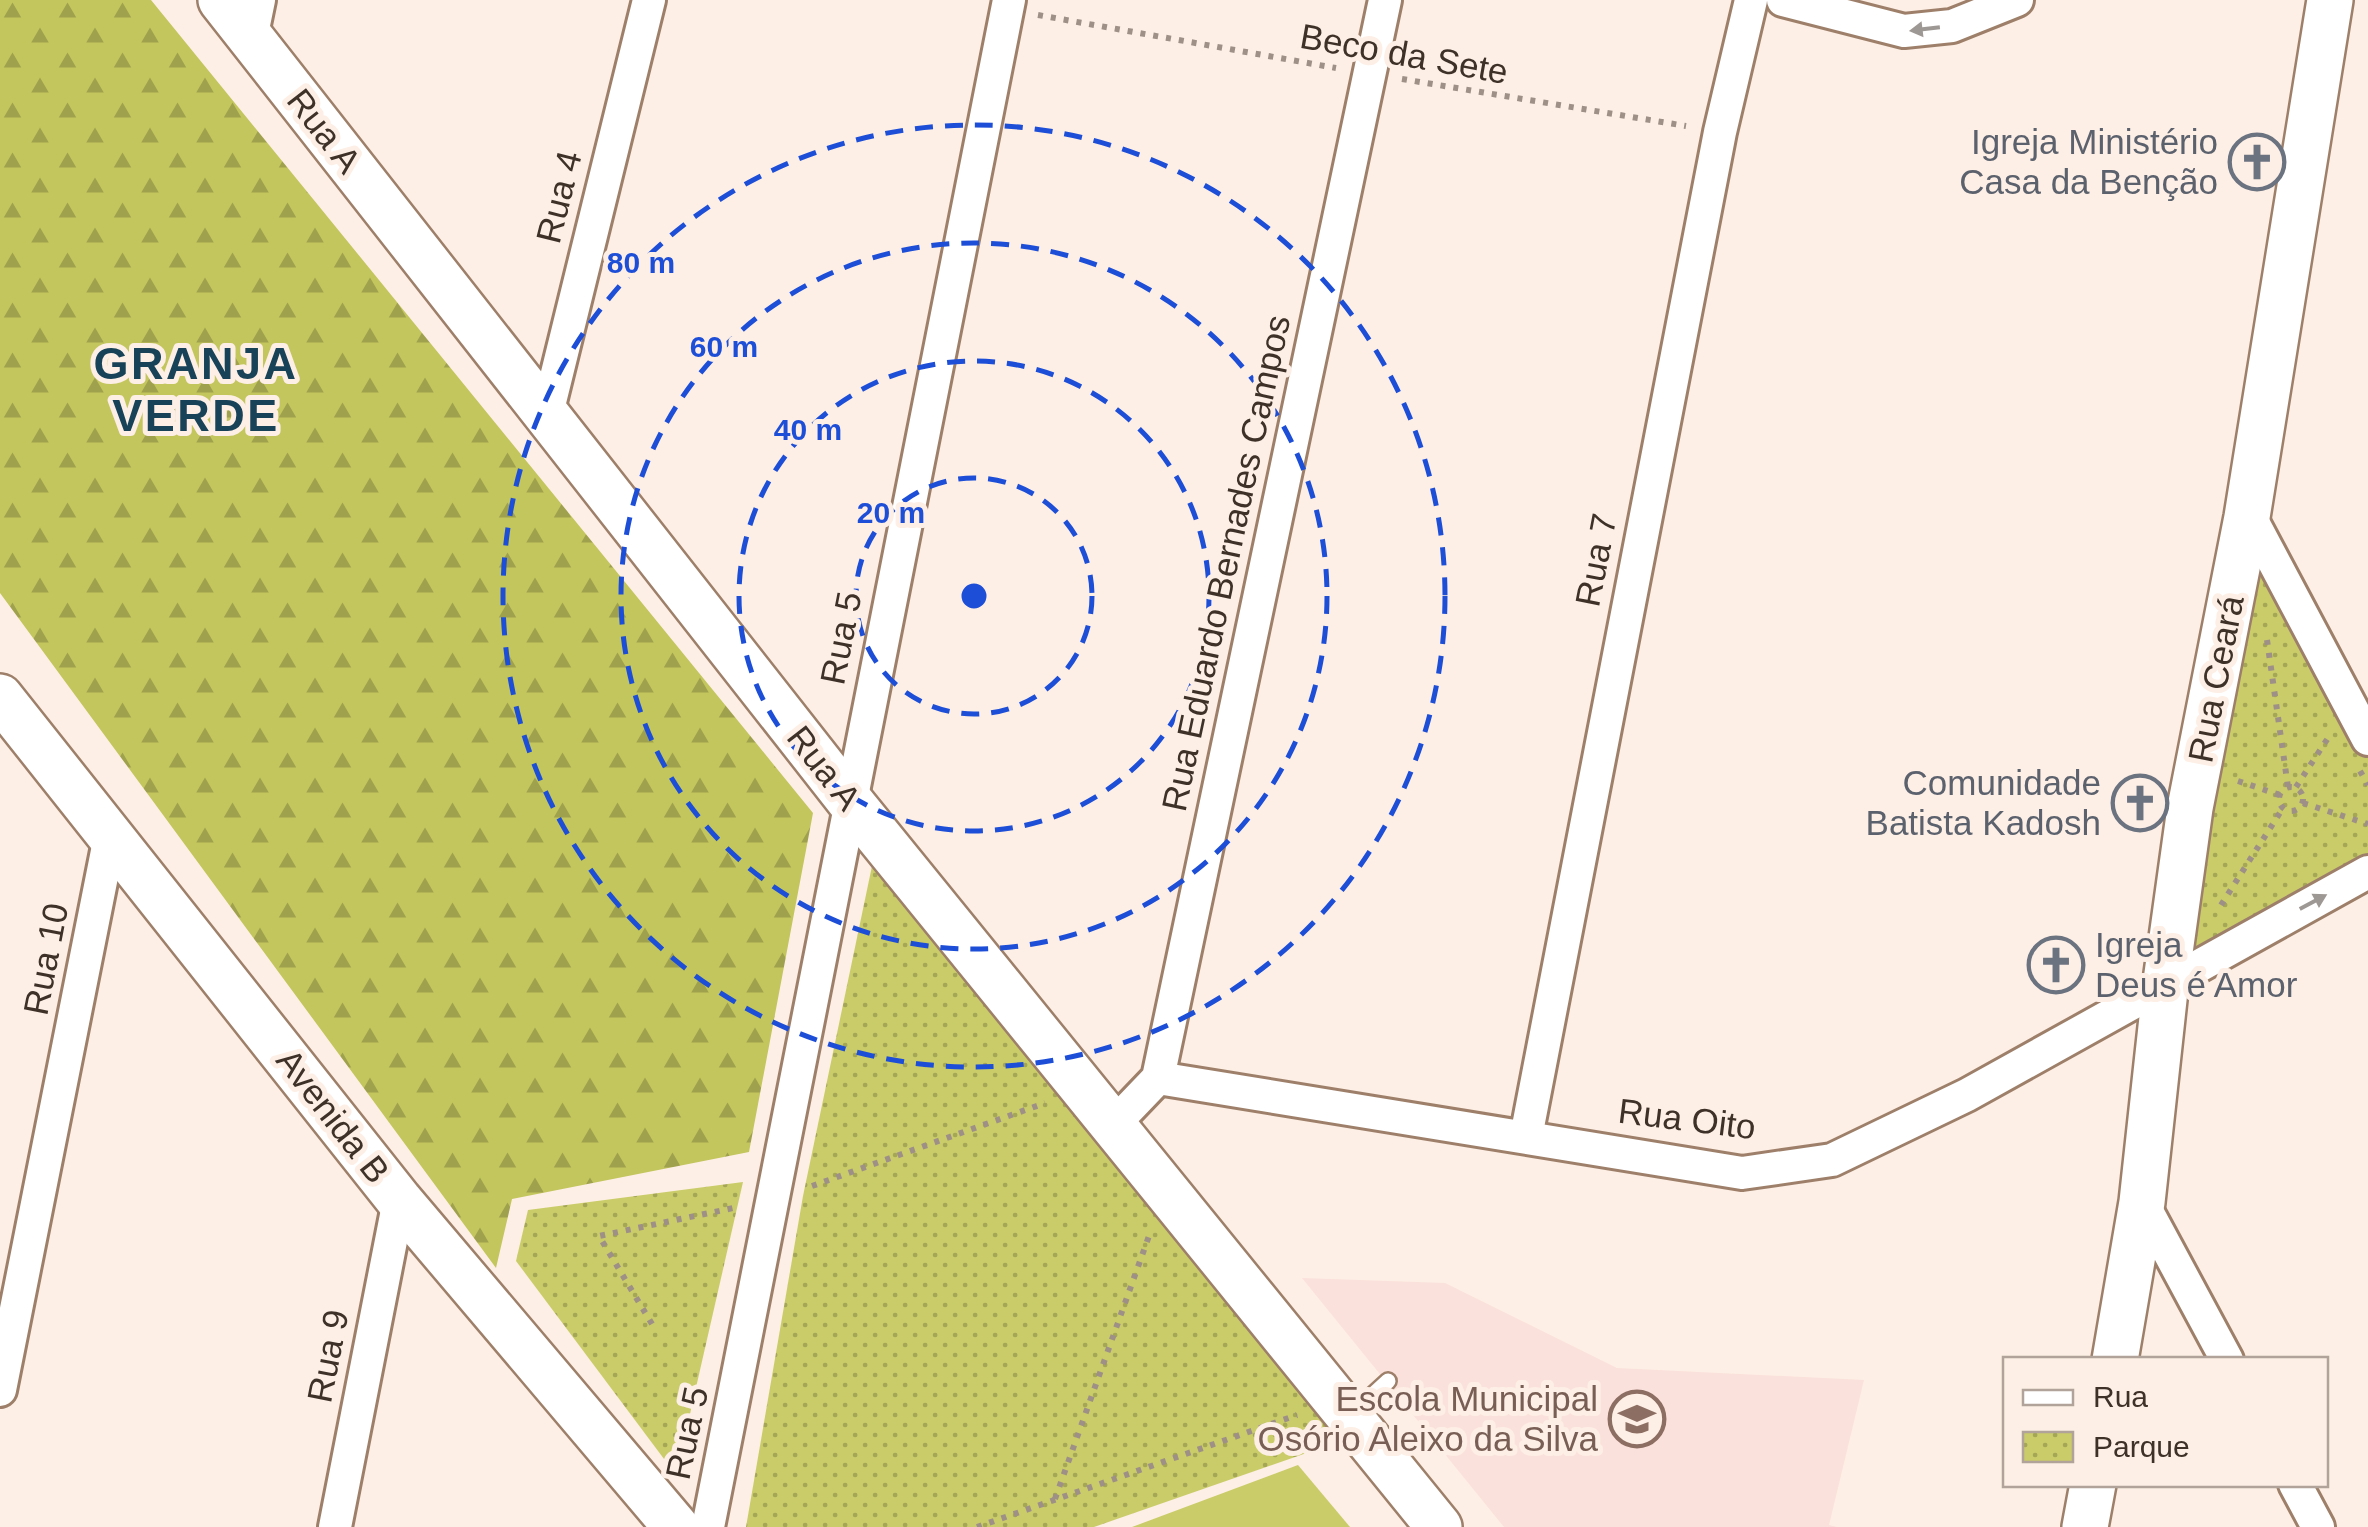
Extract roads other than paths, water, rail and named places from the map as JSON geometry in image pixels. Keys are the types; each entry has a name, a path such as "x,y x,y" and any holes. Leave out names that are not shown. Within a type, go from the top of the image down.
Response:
{"street":[{"name":"Rua A","path":"221,0 255,20 547,414 849,800 1439,1527"},
{"name":"Rua 4","path":"547,414 648,0"},
{"name":"Rua Eduardo Bernades Campos","path":"1158,1078 1385,0"},
{"name":"Rua 7","path":"1526,1137 1720,132 1752,0"},
{"path":"1783,0 1904,31 1952,26 2017,0"},
{"name":"Rua Ceará","path":"2115,1357 2142,1202 2190,808 2248,513 2330,0"},
{"name":"Rua 5","path":"708,1527 776,1199 849,800 1008,4"},
{"path":"2248,513 2360,748"},
{"name":"Avenida B","path":"0,697 399,1200 676,1527"},
{"name":"Rua 10","path":"0,1390 110,836"},
{"name":"Rua Oito","path":"1158,1078 1742,1172 1832,1160 1967,1095 2368,872"},
{"path":"1114,1124 1158,1078"},
{"name":"Rua 9","path":"335,1527 399,1200"},
{"path":"2142,1202 2225,1357"},
{"path":"2085,1527 2092,1487"},
{"path":"2297,1487 2318,1527"}],"lane":[{"path":"1343,1409 1388,1381"}],"place":[{"name":"Igreja Ministério Casa da Benção","path":"2257,162"},
{"name":"Comunidade Batista Kadosh","path":"2140,803"},
{"name":"Igreja Deus é Amor","path":"2056,965"},
{"name":"Escola Municipal Osório Aleixo da Silva","path":"1637,1419"}],"district":[{"name":"GRANJA VERDE","path":"196,389"}]}
